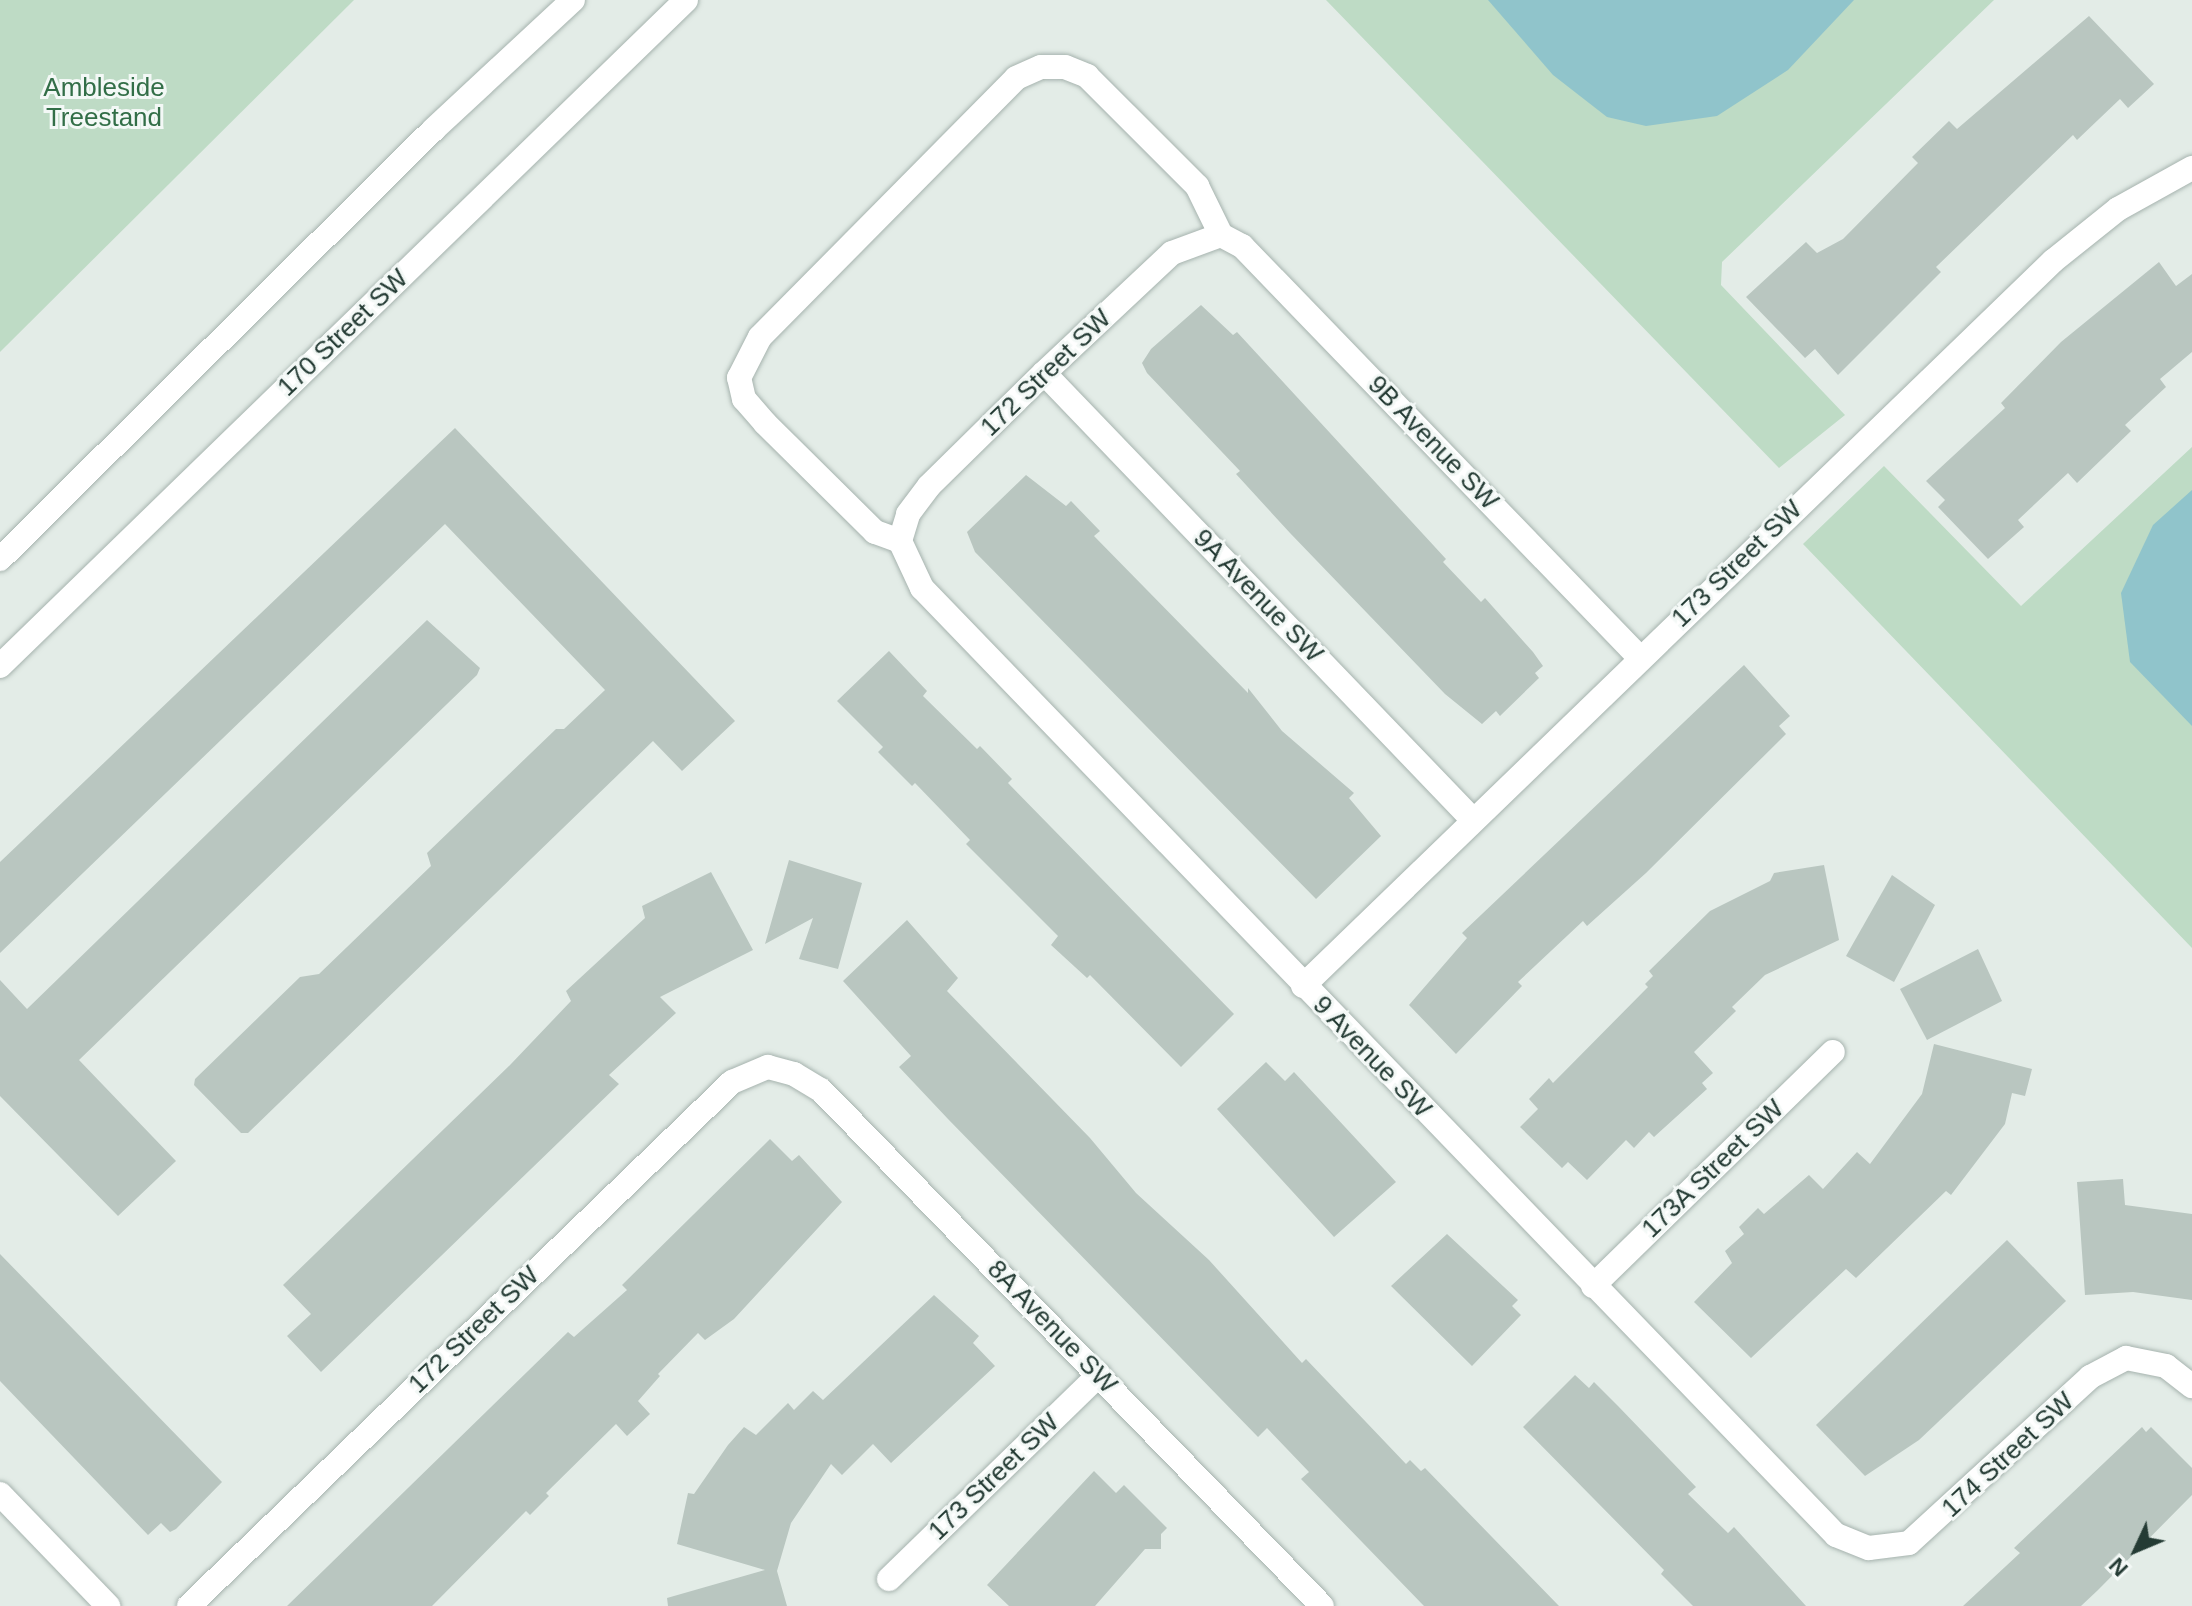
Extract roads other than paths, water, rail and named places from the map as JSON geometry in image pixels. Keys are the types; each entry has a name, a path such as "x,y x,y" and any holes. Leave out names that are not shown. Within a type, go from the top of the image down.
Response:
{"street":[{"path":"0,559 433,130 573,0"},
{"name":"170 Street SW","path":"0,666 686,0"},
{"path":"900,541 875,532 765,423 744,399 739,378 760,337 1016,78 1041,67 1065,67 1087,76 1197,186 1221,235"},
{"name":"173 Street SW","path":"1303,986 1472,819 2074,242 2139,195 2192,168"},
{"name":"9B Avenue SW","path":"1221,235 1242,246 1640,658"},
{"name":"172 Street SW","path":"900,541 908,514 929,486 1044,373 1172,253 1221,235"},
{"name":"9A Avenue SW","path":"1044,373 1472,819"},
{"name":"9 Avenue SW","path":"900,541 922,588 1303,986 1820,1521 1869,1548"},
{"name":"173A Street SW","path":"1593,1286 1833,1052"},
{"name":"172 Street SW","path":"189,1606 732,1082 768,1067"},
{"name":"8A Avenue SW","path":"768,1067 794,1074 821,1090 1322,1606"},
{"name":"174 Street SW","path":"1869,1548 1900,1546 1927,1531 2090,1377 2126,1358 2146,1359 2166,1366 2192,1386"},
{"name":"173 Street SW","path":"889,1579 1099,1375"},
{"path":"0,1494 108,1606"}],"water":[{"path":"1488,0 1854,0 1788,70 1717,116 1646,126 1607,117 1553,75"},
{"path":"2192,490 2192,726 2130,662 2121,593 2153,525"}],"park label":[{"name":"Ambleside Treestand","path":"104,103"}]}
